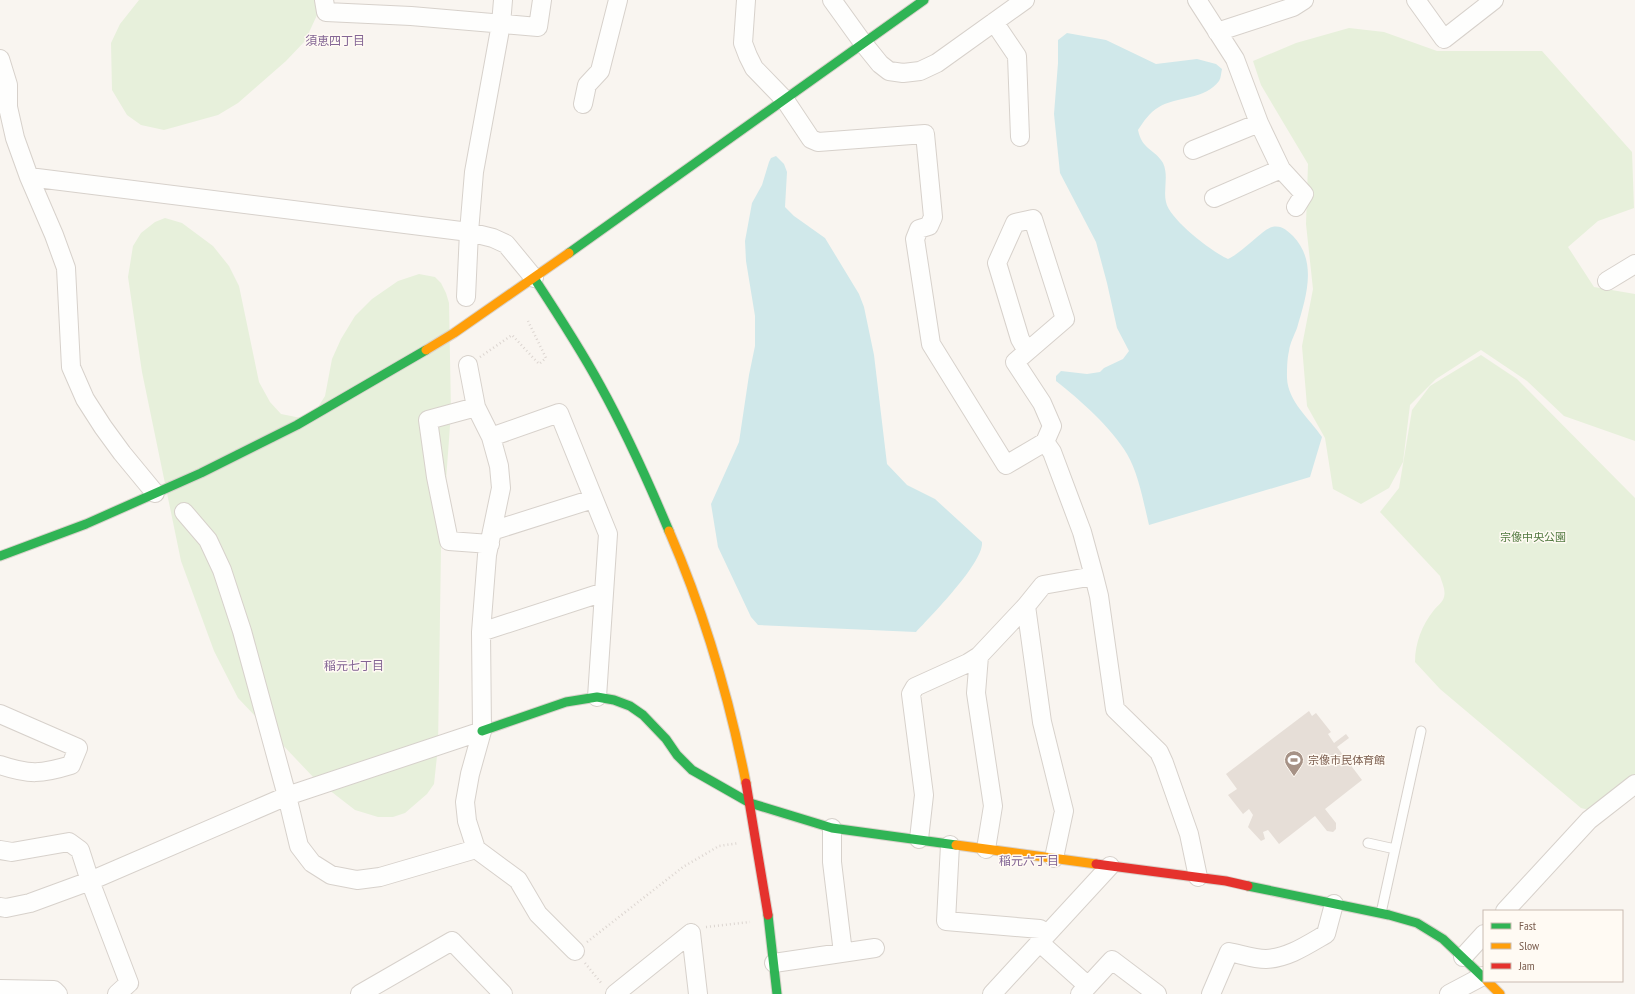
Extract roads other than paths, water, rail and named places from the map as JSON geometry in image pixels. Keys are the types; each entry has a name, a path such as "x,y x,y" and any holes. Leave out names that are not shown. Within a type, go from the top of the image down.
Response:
{"street":[{"path":"324,0 326,12 411,8 501,24 538,27 542,0"},
{"path":"466,297 474,172 501,24 502,0"},
{"path":"582,104 587,85 600,71 618,0"},
{"path":"746,0 743,43 748,56 754,68 785,100 811,139 818,142 925,134 933,217 929,226 920,229 915,239 931,344 1006,465 1046,442 1052,426 1042,403 1015,362 1064,319 1033,219 1015,223 998,263 1020,339 1027,351"},
{"path":"832,0 880,64 889,71 903,74 920,71 937,63 1025,0"},
{"path":"0,556 86,524 201,473 297,425 448,337 534,278 924,0"},
{"path":"1197,0 1235,59 1259,123 1281,169 1304,194 1296,207"},
{"path":"1217,32 1293,7 1304,0"},
{"path":"1416,0 1444,39 1494,0"},
{"path":"994,22 1017,56 1020,136"},
{"path":"0,59 8,85 8,107 15,138 66,268 71,367 85,400 122,453 155,493"},
{"path":"1193,150 1259,123"},
{"path":"1214,198 1281,169"},
{"path":"29,176 469,232 493,238 506,244 534,278 565,326 608,399 652,492 678,554 702,618 721,674 736,732 757,840 769,920 777,994"},
{"path":"1607,281 1635,264"},
{"path":"468,365 476,407 491,437 500,466 501,488 487,555 481,632 482,731 470,774 465,802 466,821 476,849 518,880 538,914 575,950"},
{"path":"476,407 428,420 436,477 449,541 491,538 593,499"},
{"path":"491,437 559,413 608,534 597,697"},
{"path":"1046,442 1052,452 1082,532 1094,576 1099,596 1115,709 1159,752 1189,834 1198,877"},
{"path":"184,512 208,540 222,570 242,631 287,796 299,846 312,863 331,875 357,880 380,877 476,849"},
{"path":"919,839 924,795 911,694 915,687 968,663 978,656 1026,606 1043,585 1094,576"},
{"path":"481,632 604,592"},
{"path":"1026,606 1042,722 1064,811 1054,858"},
{"path":"978,656 976,694 993,806 986,849"},
{"path":"0,907 6,908 30,902 90,881 287,796 566,702 597,697 630,706 643,715 655,727 677,755 692,770 750,803 832,828 1226,881 1381,913 1417,923 1443,939 1463,956 1483,977"},
{"path":"0,714 78,748 71,765 48,772 22,772 0,765"},
{"path":"1506,910 1588,820 1635,784"},
{"path":"832,828 832,862 843,953"},
{"path":"0,850 12,852 69,842 80,850 90,881 129,983 117,994"},
{"path":"950,844 946,921 1040,930 1043,938 1084,990 1112,960 1158,994"},
{"path":"992,994 1110,866"},
{"path":"1211,994 1229,952 1264,959 1280,957 1294,952 1326,934 1334,904"},
{"path":"610,991 691,933 698,994"},
{"path":"1463,956 1483,935"},
{"path":"360,994 384,988 452,941 503,994"},
{"path":"774,963 875,948"},
{"path":"1448,994 1483,978"},
{"path":"1488,982 1500,994"},
{"path":"0,989 54,990 56,994"}],"lane":[{"path":"1381,913 1421,731"},
{"path":"1368,843 1395,849"}],"water":[{"path":"1067,33 1106,40 1156,64 1197,59 1216,64 1222,69 1220,80 1213,87 1199,95 1174,101 1155,109 1138,130 1142,142 1160,158 1165,168 1165,197 1169,209 1183,226 1212,250 1228,259 1240,252 1263,232 1272,227 1281,227 1286,230 1301,246 1308,268 1308,280 1304,304 1291,342 1287,361 1287,378 1288,387 1295,402 1322,437 1310,477 1149,525 1143,498 1131,461 1121,444 1085,405 1056,381 1056,376 1061,371 1087,374 1100,372 1104,368 1123,359 1129,351 1117,328 1096,242 1060,173 1054,114 1058,63 1058,40"},
{"path":"776,156 784,164 787,172 785,207 794,216 825,238 859,294 864,307 874,355 887,464 907,485 935,499 982,542 975,562 966,575 944,602 916,632 758,625 751,617 718,547 711,504 739,442 755,346 755,316 746,261 745,241 752,203 762,185 771,158"}],"place":[{"name":"宗像市民体育館","path":"1294,777"}],"district":[{"name":"須恵四丁目","path":"335,40"},
{"name":"稲元七丁目","path":"354,665"},
{"name":"稲元六丁目","path":"1029,860"}],"park label":[{"name":"宗像中央公園","path":"1533,537"}]}
